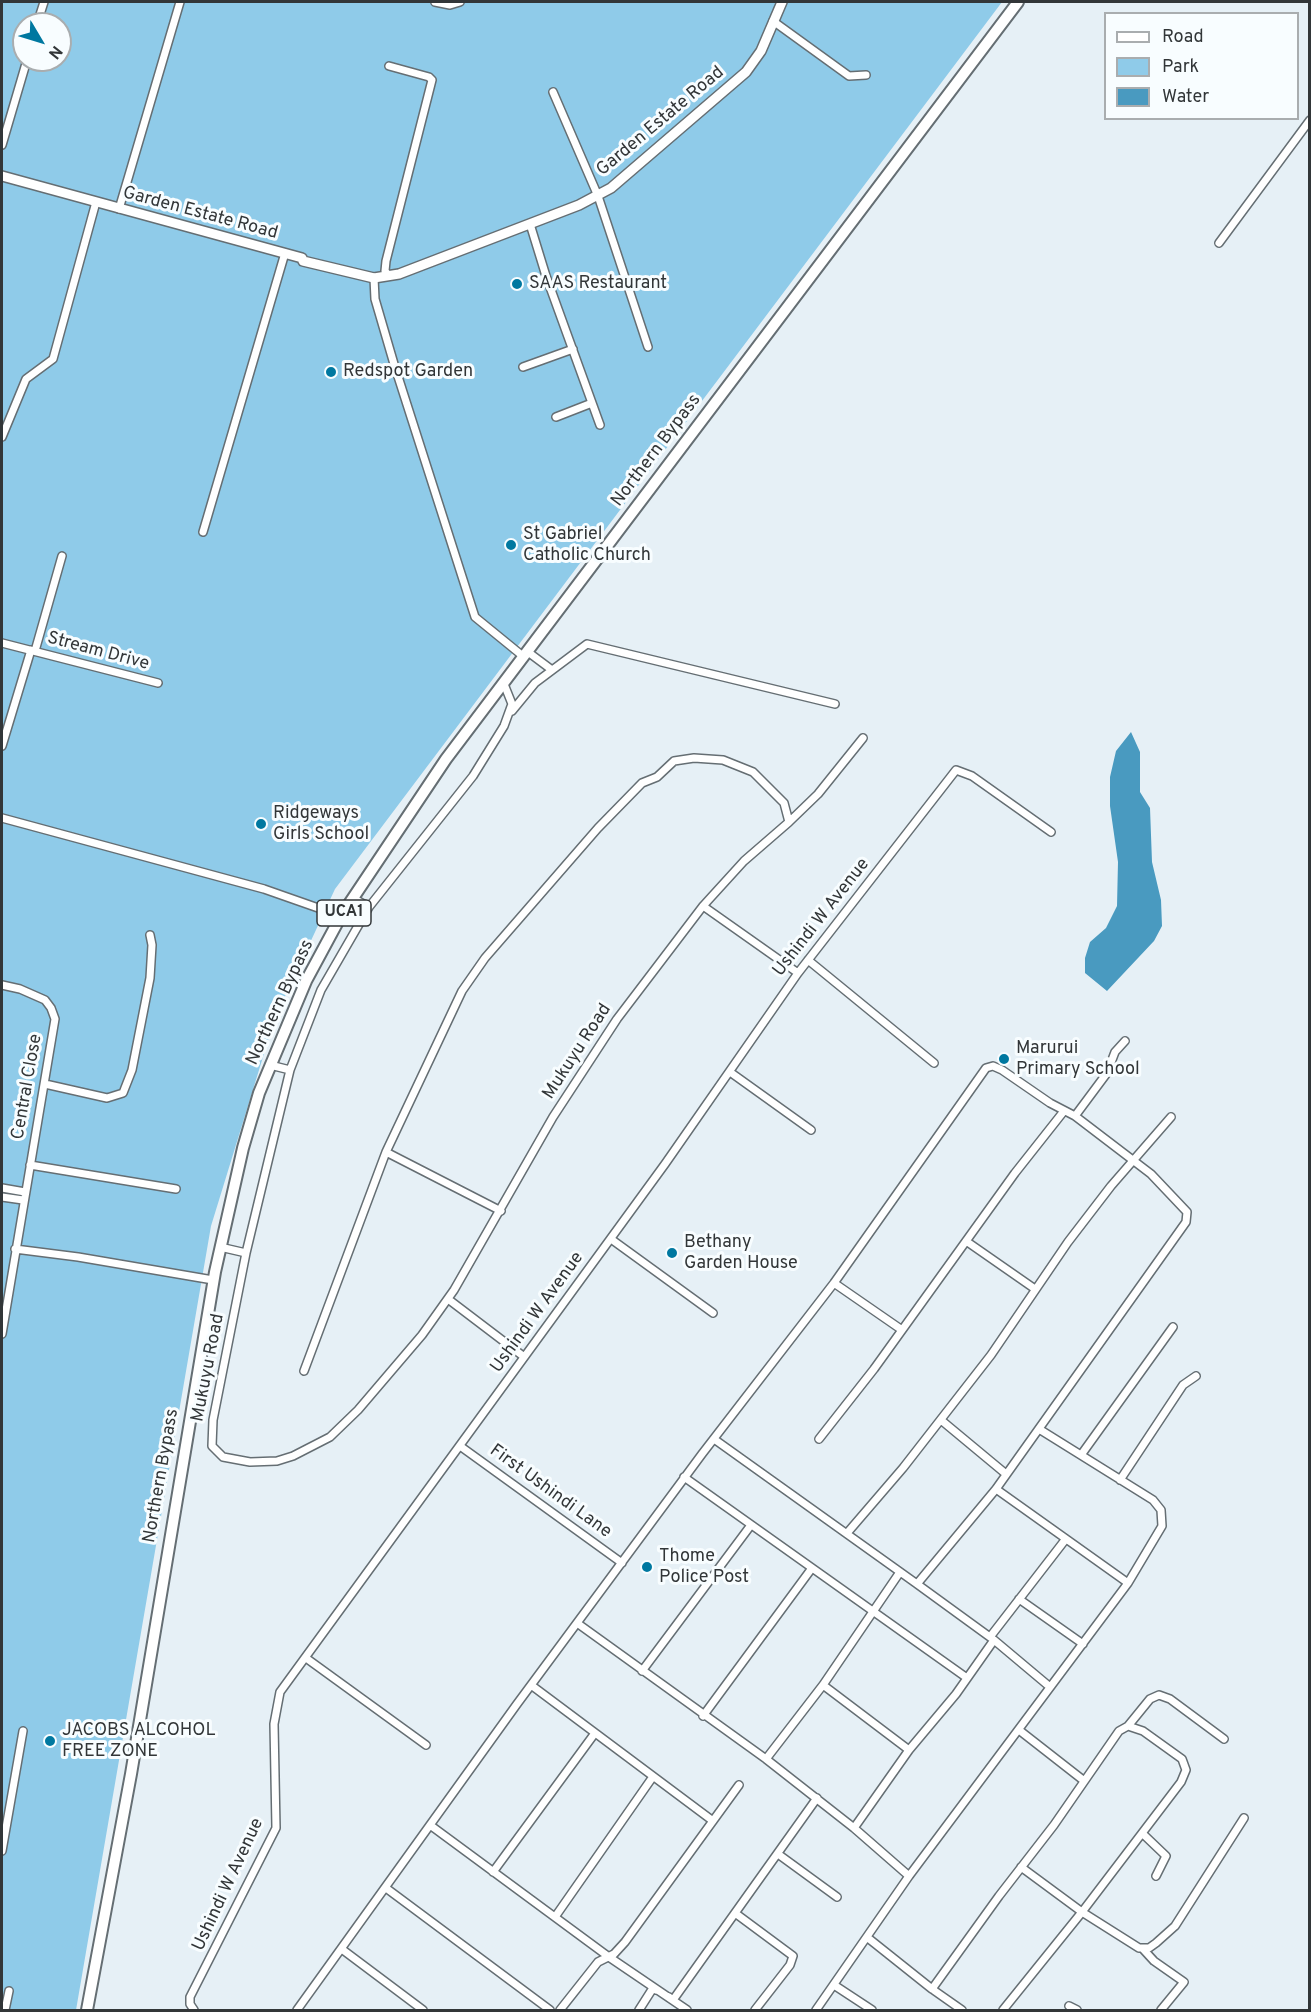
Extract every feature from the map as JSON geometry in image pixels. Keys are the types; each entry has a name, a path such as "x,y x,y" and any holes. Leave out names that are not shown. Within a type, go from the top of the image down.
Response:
{"main road":[{"name":"Northern Bypass","path":"87,2010 131,1774 165,1554 220,1247 243,1148 270,1065 306,981 341,916 433,777 1018,2"}],"street":[{"path":"119,209 180,2"},
{"path":"435,2 450,5 460,2"},
{"name":"Garden Estate Road","path":"2,176 285,253 302,258 303,261 374,278 389,276 530,224 598,196 620,181 664,140 746,72 761,51 782,2"},
{"path":"773,21 849,76 866,75"},
{"path":"389,66 432,80 386,261 385,271 389,276"},
{"path":"2,144 23,72"},
{"path":"553,92 598,196 648,347"},
{"path":"1219,243 1310,120"},
{"path":"2,437 26,379 53,360 96,202"},
{"path":"530,224 600,424"},
{"path":"204,532 285,253"},
{"path":"374,278 375,299 394,364 475,617 526,655 552,670"},
{"path":"523,367 573,349"},
{"path":"556,417 592,403"},
{"path":"33,651 62,556"},
{"name":"Stream Drive","path":"2,643 158,683"},
{"name":"Mukuyu Road","path":"835,704 594,644 583,645 535,683 512,711 473,776 369,907 318,997 290,1070 246,1253 211,1437 214,1450 223,1457 250,1462 277,1461 302,1452 330,1437 395,1368 448,1299 588,1061 617,1019 703,906 744,861 818,794 863,738"},
{"name":"Stream Drive","path":"2,746 33,651"},
{"path":"504,684 510,696 512,711"},
{"path":"304,1371 386,1152 408,1100 468,981 485,958 598,828 642,783 657,777 679,758 723,760 747,768 765,782 784,803 789,822"},
{"name":"Ushindi W Avenue","path":"194,2010 189,2004 190,1998 276,1828 276,1708 280,1692 610,1239 798,973 956,770 972,776 1051,832"},
{"path":"2,818 264,889 341,916"},
{"path":"353,898 369,907"},
{"path":"703,906 798,973"},
{"path":"45,1083 107,1098 123,1093 132,1070 150,978 152,945 150,935"},
{"path":"808,960 934,1063"},
{"name":"Central Close","path":"2,985 20,989 45,1000 54,1012 45,1083 15,1249 5,1284 2,1334"},
{"path":"1074,1116 1107,1073 1116,1053 1125,1041"},
{"path":"270,1065 290,1070"},
{"path":"297,2010 343,1950 531,1685 684,1477 834,1283 989,1066 1002,1070 1074,1116 1135,1160 1173,1196 1188,1214 1186,1221 996,1489 917,1584"},
{"path":"730,1072 811,1130"},
{"path":"819,1439 1064,1111"},
{"path":"848,1532 941,1420 1004,1337 1035,1289 1111,1186 1171,1117"},
{"path":"386,1152 501,1211"},
{"path":"30,1165 176,1190"},
{"path":"2,1188 25,1192"},
{"path":"2,1197 23,1200"},
{"path":"610,1239 713,1313"},
{"path":"966,1241 1035,1289"},
{"path":"220,1247 246,1253"},
{"path":"15,1249 78,1257 213,1280"},
{"path":"834,1283 902,1330"},
{"path":"448,1299 523,1356"},
{"path":"1081,1455 1173,1327"},
{"path":"1120,1480 1183,1385 1196,1376"},
{"path":"941,1420 1006,1474"},
{"path":"816,2010 909,1876 1128,1584 1162,1526 1163,1515 1153,1500 1039,1429"},
{"path":"714,1439 848,1532 992,1638 1050,1687"},
{"name":"First Ushindi Lane","path":"460,1446 622,1563"},
{"path":"684,1477 967,1678"},
{"path":"996,1489 1128,1584"},
{"path":"642,1671 751,1525"},
{"path":"854,1828 909,1750 946,1708 1019,1599 1065,1540"},
{"path":"703,1716 812,1568"},
{"path":"766,1759 823,1685 900,1572"},
{"path":"1019,1599 1083,1644"},
{"path":"577,1623 703,1716 766,1759 854,1828 909,1876"},
{"path":"306,1658 426,1745"},
{"path":"531,1685 652,1778 713,1821"},
{"path":"823,1685 909,1750"},
{"path":"932,1989 1054,1825 1119,1731 1128,1726 1150,1699 1159,1695 1170,1699 1224,1739"},
{"path":"1003,2010 1143,1834 1181,1782 1186,1770 1182,1759 1143,1731 1128,1726"},
{"path":"1019,1730 1083,1780"},
{"path":"2,1851 23,1731"},
{"path":"493,1872 594,1734"},
{"path":"555,1917 652,1778"},
{"path":"560,2010 598,1962 609,1957 625,1942 739,1785"},
{"path":"673,2000 817,1798"},
{"path":"1143,1949 1156,1943 1175,1926 1244,1818"},
{"path":"430,1825 609,1957 687,2010"},
{"path":"1143,1834 1166,1856 1156,1876"},
{"path":"778,1854 837,1897"},
{"path":"1021,1867 1082,1912 1126,1941 1143,1949 1154,1961 1184,1982 1161,2010"},
{"path":"386,1888 550,2010"},
{"path":"735,1913 793,1956 790,1965 755,2010"},
{"path":"868,1938 962,2010"},
{"path":"343,1950 423,2010"},
{"path":"834,1985 872,2010"},
{"path":"639,2010 653,1988 673,2000"},
{"path":"5,2010 9,1991"},
{"path":"1069,2006 1077,2010"}],"green space":[{"path":"2,2 1002,2 335,889 275,1018 211,1226 76,2010 2,2010"}],"water":[{"path":"1131,732 1140,752 1140,792 1150,808 1152,862 1161,900 1162,926 1154,941 1107,991 1085,973 1085,958 1090,942 1106,928 1117,906 1118,862 1110,806 1110,777 1116,751"}],"place":[{"name":"SAAS Restaurant","path":"517,284"},
{"name":"Redspot Garden","path":"331,372"},
{"name":"St Gabriel Catholic Church","path":"511,545"},
{"name":"Ridgeways Girls School","path":"261,824"},
{"name":"Marurui Primary School","path":"1004,1059"},
{"name":"Bethany Garden House","path":"672,1253"},
{"name":"Thome Police Post","path":"647,1567"},
{"name":"JACOBS ALCOHOL FREE ZONE","path":"50,1741"}]}
